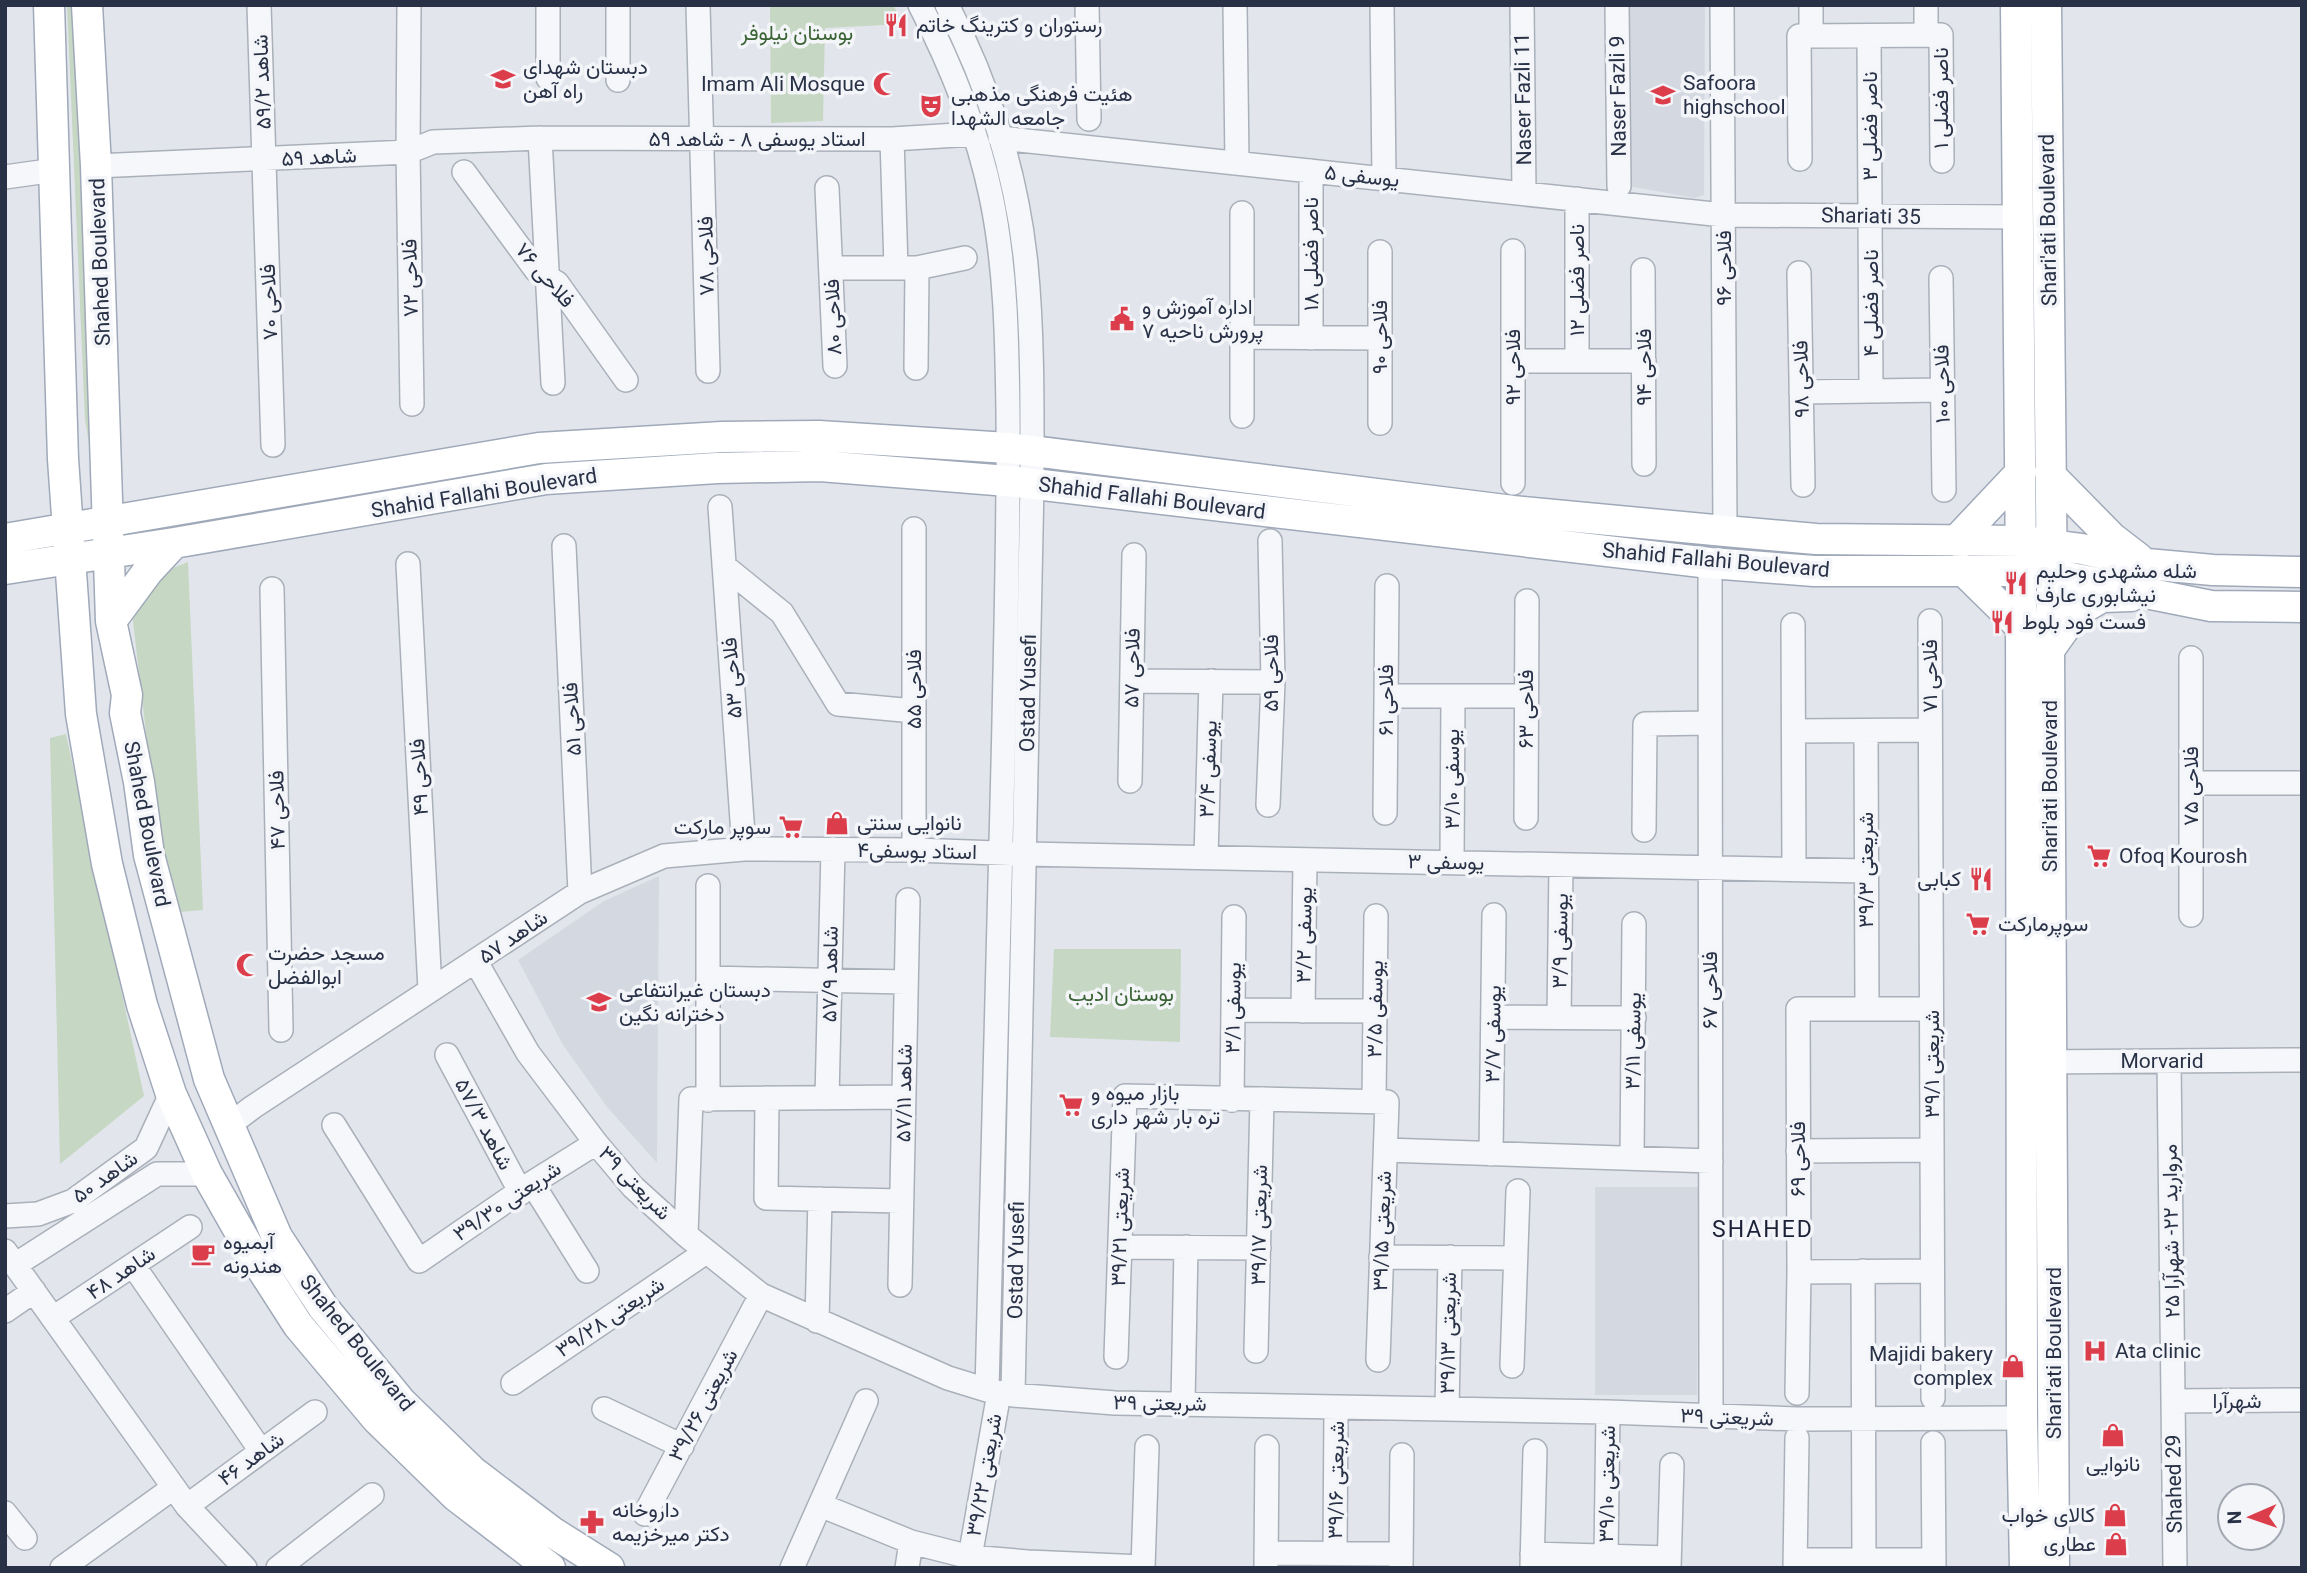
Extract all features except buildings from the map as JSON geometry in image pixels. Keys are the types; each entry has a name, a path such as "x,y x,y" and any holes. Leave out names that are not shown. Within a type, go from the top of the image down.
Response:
{"main road":[{"name":"Shahed Boulevard","path":"49,5 62,459 81,714 107,864 142,1005 171,1094 207,1174 253,1255 298,1325 377,1419 456,1496 550,1568"},
{"name":"Shahed Boulevard","path":"87,5 96,166 111,621 127,695 125,713 139,782 149,855 209,1079 276,1237 323,1307 401,1402 473,1472 552,1532 609,1568"},
{"name":"Shari'ati Boulevard","path":"2017,5 2021,472 2022,1418 2025,1568"},
{"name":"Shari'ati Boulevard","path":"2046,5 2052,574 2049,650 2054,1568"},
{"name":"Shahid Fallahi Boulevard","path":"5,569 69,558 109,537 118,519 539,448 722,437 820,436 1020,450 1513,511 1725,531 1816,539 2021,541 2081,549 2147,564 2213,570 2294,572"},
{"name":"Shahid Fallahi Boulevard","path":"5,539 67,528 109,537 174,543 546,479 646,471 820,466 1020,483 1710,563 1814,571 2021,571 2052,574 2211,606 2293,607"},
{"path":"1956,541 2021,472"},
{"path":"2051,476 2112,538 2147,564"},
{"path":"107,479 128,508 152,513"},
{"path":"111,621 148,571 174,543"},
{"path":"1963,570 2021,627"},
{"path":"2293,607 2294,572"},
{"path":"2049,650 2076,612 2102,597 2150,595"}],"street":[{"name":"شاهد ۵۹/۲","path":"259,5 265,160"},
{"name":"فلاحی ۷۲","path":"409,5 408,152 412,404"},
{"path":"548,5 548,78"},
{"path":"618,5 618,80"},
{"name":"فلاحی ۷۸","path":"698,5 708,371"},
{"name":"Ostad Yusefi","path":"920,5 945,52 974,134 991,195 1002,267 1007,340 1020,450"},
{"name":"Ostad Yusefi","path":"947,5 966,43 1000,138 1014,190 1026,264 1031,339 1020,450 1025,854 1000,1393"},
{"path":"1087,5 1089,120"},
{"path":"1235,5 1237,163"},
{"path":"1382,5 1384,179"},
{"name":"Naser Fazli 11","path":"1521,5 1524,193"},
{"name":"Naser Fazli 9","path":"1617,5 1619,186"},
{"name":"فلاحی ۹۶","path":"1722,5 1725,531"},
{"path":"1800,159 1805,36 1811,5"},
{"name":"ناصر فضلی ۱","path":"1926,5 1934,35 1942,161"},
{"path":"1805,36 1934,35"},
{"name":"ناصر فضلی ۳","path":"1869,36 1870,216"},
{"name":"استاد یوسفی ۸ - شاهد ۵۹","path":"540,138 892,139 974,134"},
{"path":"540,138 553,383"},
{"name":"شاهد ۵۹","path":"96,166 408,152 433,142 540,138"},
{"name":"یوسفی ۵","path":"1000,138 1723,215"},
{"path":"892,139 916,368"},
{"name":"فلاحی ۷۰","path":"265,160 273,445"},
{"path":"5,177 55,170"},
{"name":"ناصر فضلی ۱۸","path":"1311,171 1311,338"},
{"name":"فلاحی ۷۶","path":"464,172 536,270 557,283 626,380"},
{"name":"فلاحی ۸۰","path":"827,188 835,366"},
{"name":"ناصر فضلی ۱۲","path":"1577,199 1577,361"},
{"path":"1241,416 1242,213"},
{"name":"Shariati 35","path":"1723,215 2018,217"},
{"name":"ناصر فضلی ۴","path":"1870,216 1871,391"},
{"name":"فلاحی ۹۰","path":"1380,251 1380,423"},
{"name":"فلاحی ۹۲","path":"1513,251 1513,484"},
{"path":"831,268 906,268 965,258"},
{"name":"فلاحی ۹۴","path":"1643,270 1644,464"},
{"name":"فلاحی ۹۸","path":"1799,273 1802,485"},
{"name":"فلاحی ۱۰۰","path":"1941,278 1944,490"},
{"path":"1242,337 1380,338"},
{"path":"1513,361 1644,361"},
{"path":"1801,392 1942,390"},
{"name":"Ostad Yusefi","path":"1000,1393 994,1067 1001,853 1020,483"},
{"name":"فلاحی ۵۳","path":"720,507 744,849"},
{"name":"فلاحی ۵۵","path":"914,529 914,850"},
{"name":"فلاحی ۵۹","path":"1268,805 1273,682 1270,541"},
{"name":"فلاحی ۵۱","path":"564,546 580,892"},
{"name":"فلاحی ۵۷","path":"1130,780 1134,555"},
{"name":"فلاحی ۶۷","path":"1710,563 1711,1416"},
{"name":"فلاحی ۴۹","path":"408,564 430,990"},
{"path":"724,566 782,613 838,704 914,711"},
{"name":"فلاحی ۶۱","path":"1385,813 1387,586"},
{"name":"فلاحی ۴۷","path":"272,589 281,1030"},
{"name":"فلاحی ۶۳","path":"1526,818 1527,601"},
{"name":"فلاحی ۷۱","path":"1930,621 1930,730"},
{"path":"1793,625 1794,869"},
{"name":"فلاحی ۷۵","path":"2191,658 2191,915"},
{"path":"1132,681 1273,682"},
{"name":"یوسفی ۳/۴","path":"1206,857 1211,681"},
{"path":"1386,696 1527,696"},
{"name":"یوسفی ۳/۱۰","path":"1452,862 1453,696"},
{"path":"1644,830 1645,724 1710,723"},
{"path":"1794,731 1930,730"},
{"name":"شریعتی ۳۹/۱","path":"1930,730 1933,1398"},
{"name":"شریعتی ۳۹/۳","path":"1866,731 1867,1009"},
{"path":"2191,783 2302,783"},
{"name":"شاهد ۵۷","path":"229,1125 580,892 664,856 744,849 832,849"},
{"name":"استاد یوسفی۴","path":"832,849 1025,854"},
{"name":"شاهد ۵۷/۹","path":"827,1098 832,849"},
{"name":"یوسفی ۳","path":"1025,854 1866,871"},
{"name":"یوسفی ۳/۲","path":"1303,1011 1304,860"},
{"name":"یوسفی ۳/۹","path":"1559,1017 1561,865"},
{"path":"708,886 708,1100"},
{"name":"شاهد ۵۷/۱۱","path":"900,1285 908,900"},
{"name":"یوسفی ۳/۷","path":"1492,1154 1494,915"},
{"name":"یوسفی ۳/۵","path":"1376,916 1375,1011 1380,1102"},
{"name":"یوسفی ۳/۱","path":"1232,1100 1234,917"},
{"name":"یوسفی ۳/۱۱","path":"1632,1158 1634,923"},
{"name":"شریعتی ۳۹","path":"476,962 528,1053 596,1143 633,1187 686,1235 761,1295 948,1378 1000,1393 1115,1403 1863,1419 2022,1418"},
{"path":"708,978 906,982"},
{"name":"فلاحی ۶۹","path":"1797,1393 1798,1009 1867,1009"},
{"path":"1867,1009 1931,1009"},
{"path":"1233,1010 1375,1011"},
{"path":"1493,1017 1633,1018"},
{"name":"شاهد ۵۷/۳","path":"447,1055 527,1188 587,1271"},
{"name":"Morvarid","path":"2022,1062 2302,1060"},
{"name":"مروارید ۲۲- شهرآرا ۲۵","path":"2169,1061 2173,1401"},
{"name":"شاهد ۵۰","path":"5,1216 38,1214 73,1201 146,1148 171,1094"},
{"name":"شریعتی ۳۹/۲۱","path":"1116,1357 1125,1096 1232,1100"},
{"path":"686,1235 691,1099 904,1097"},
{"path":"767,1098 766,1198 901,1201"},
{"name":"شریعتی ۳۹/۱۷","path":"1256,1351 1262,1099"},
{"path":"1232,1100 1380,1102"},
{"name":"شریعتی ۳۹/۱۵","path":"1377,1360 1386,1150 1380,1102"},
{"name":"شریعتی ۳۹/۳۰","path":"334,1125 419,1261 596,1143"},
{"path":"146,1148 155,1156 158,1174"},
{"path":"1386,1150 1711,1161"},
{"path":"1798,1151 1932,1150"},
{"name":"شاهد ۵۰","path":"10,1258 158,1174 207,1174"},
{"path":"1512,1366 1518,1191"},
{"path":"817,1321 820,1199"},
{"name":"شاهد ۴۸","path":"53,1318 190,1227"},
{"path":"1120,1247 1259,1248"},
{"path":"1183,1404 1186,1247"},
{"name":"شریعتی ۳۹/۲۸","path":"513,1383 706,1251"},
{"path":"1381,1257 1515,1258"},
{"path":"10,1258 180,1497 245,1568"},
{"name":"شریعتی ۳۹/۱۳","path":"1447,1409 1450,1258"},
{"path":"133,1265 261,1451"},
{"path":"1863,1271 1864,1560"},
{"path":"1799,1272 1933,1271"},
{"path":"5,1311 34,1291"},
{"name":"شریعتی ۳۹/۲۶","path":"645,1514 761,1295"},
{"name":"شریعتی ۳۹/۲۲","path":"970,1557 1000,1393"},
{"name":"شهرآرا","path":"2173,1401 2302,1400"},
{"path":"792,1568 866,1401"},
{"name":"Shahed 29","path":"2173,1401 2175,1568"},
{"name":"شریعتی ۳۹/۱۶","path":"1335,1552 1336,1407"},
{"path":"604,1409 681,1446"},
{"name":"شاهد ۴۶","path":"62,1568 261,1451 316,1412"},
{"name":"شریعتی ۳۹/۱۰","path":"1606,1556 1608,1412"},
{"path":"1797,1438 1795,1564 1864,1560 1934,1564 1933,1443"},
{"path":"820,1505 911,1542 970,1557 1028,1565 1143,1568 1147,1447"},
{"path":"1267,1447 1266,1560 1335,1552 1401,1561 1402,1455"},
{"path":"1535,1451 1532,1561 1606,1556 1669,1563 1672,1465"},
{"path":"278,1568 372,1496"},
{"path":"5,1513 25,1538"},
{"path":"907,1568 911,1542"}],"shaded area":[{"name":"Safoora highschool","path":"1620,5 1705,5 1704,195 1695,198 1622,185"},
{"name":"دبستان غیرانتفاعی دخترانه نگین","path":"659,876 657,1163 607,1107 563,1045 518,960 604,901"},
{"path":"1595,1187 1698,1187 1697,1395 1595,1395"}],"green space":[{"path":"67,5 74,5 76,28 94,472 85,420"},
{"name":"بوستان نیلوفر","path":"770,5 893,5 904,24 825,28 823,121 771,123"},
{"path":"188,562 203,910 167,913 131,604 144,579"},
{"path":"66,734 144,1096 60,1164 50,738"},
{"name":"بوستان ادیب","path":"1054,949 1181,949 1180,1042 1050,1037"}],"place":[{"name":"رستوران و کترینگ خاتم","path":"896,25"},
{"name":"دبستان شهدای راه آهن","path":"503,79"},
{"name":"Imam Ali Mosque","path":"885,84"},
{"name":"Safoora highschool","path":"1663,95"},
{"name":"هئیت فرهنگی مذهبی جامعه الشهدا","path":"931,106"},
{"name":"اداره آموزش و پرورش ناحیه ۷","path":"1122,319"},
{"name":"شله مشهدی وحلیم نیشابوری عارف","path":"2016,583"},
{"name":"فست فود بلوط","path":"2002,622"},
{"name":"نانوایی سنتی","path":"837,823"},
{"name":"سوپر مارکت","path":"791,827"},
{"name":"Ofoq Kourosh","path":"2099,856"},
{"name":"کبابی","path":"1981,879"},
{"name":"سوپرمارکت","path":"1978,924"},
{"name":"مسجد حضرت ابوالفضل","path":"248,965"},
{"name":"دبستان غیرانتفاعی دخترانه نگین","path":"599,1002"},
{"name":"بازار میوه و تره بار شهر داری","path":"1071,1105"},
{"name":"آبمیوه هندونه","path":"203,1254"},
{"name":"Ata clinic","path":"2095,1351"},
{"name":"Majidi bakery complex","path":"2013,1366"},
{"name":"نانوایی","path":"2113,1435"},
{"name":"کالای خواب","path":"2115,1515"},
{"name":"داروخانه دکتر میرخزیمه","path":"592,1522"},
{"name":"عطاری","path":"2116,1544"}],"district":[{"name":"SHAHED","path":"1763,1229"}]}
